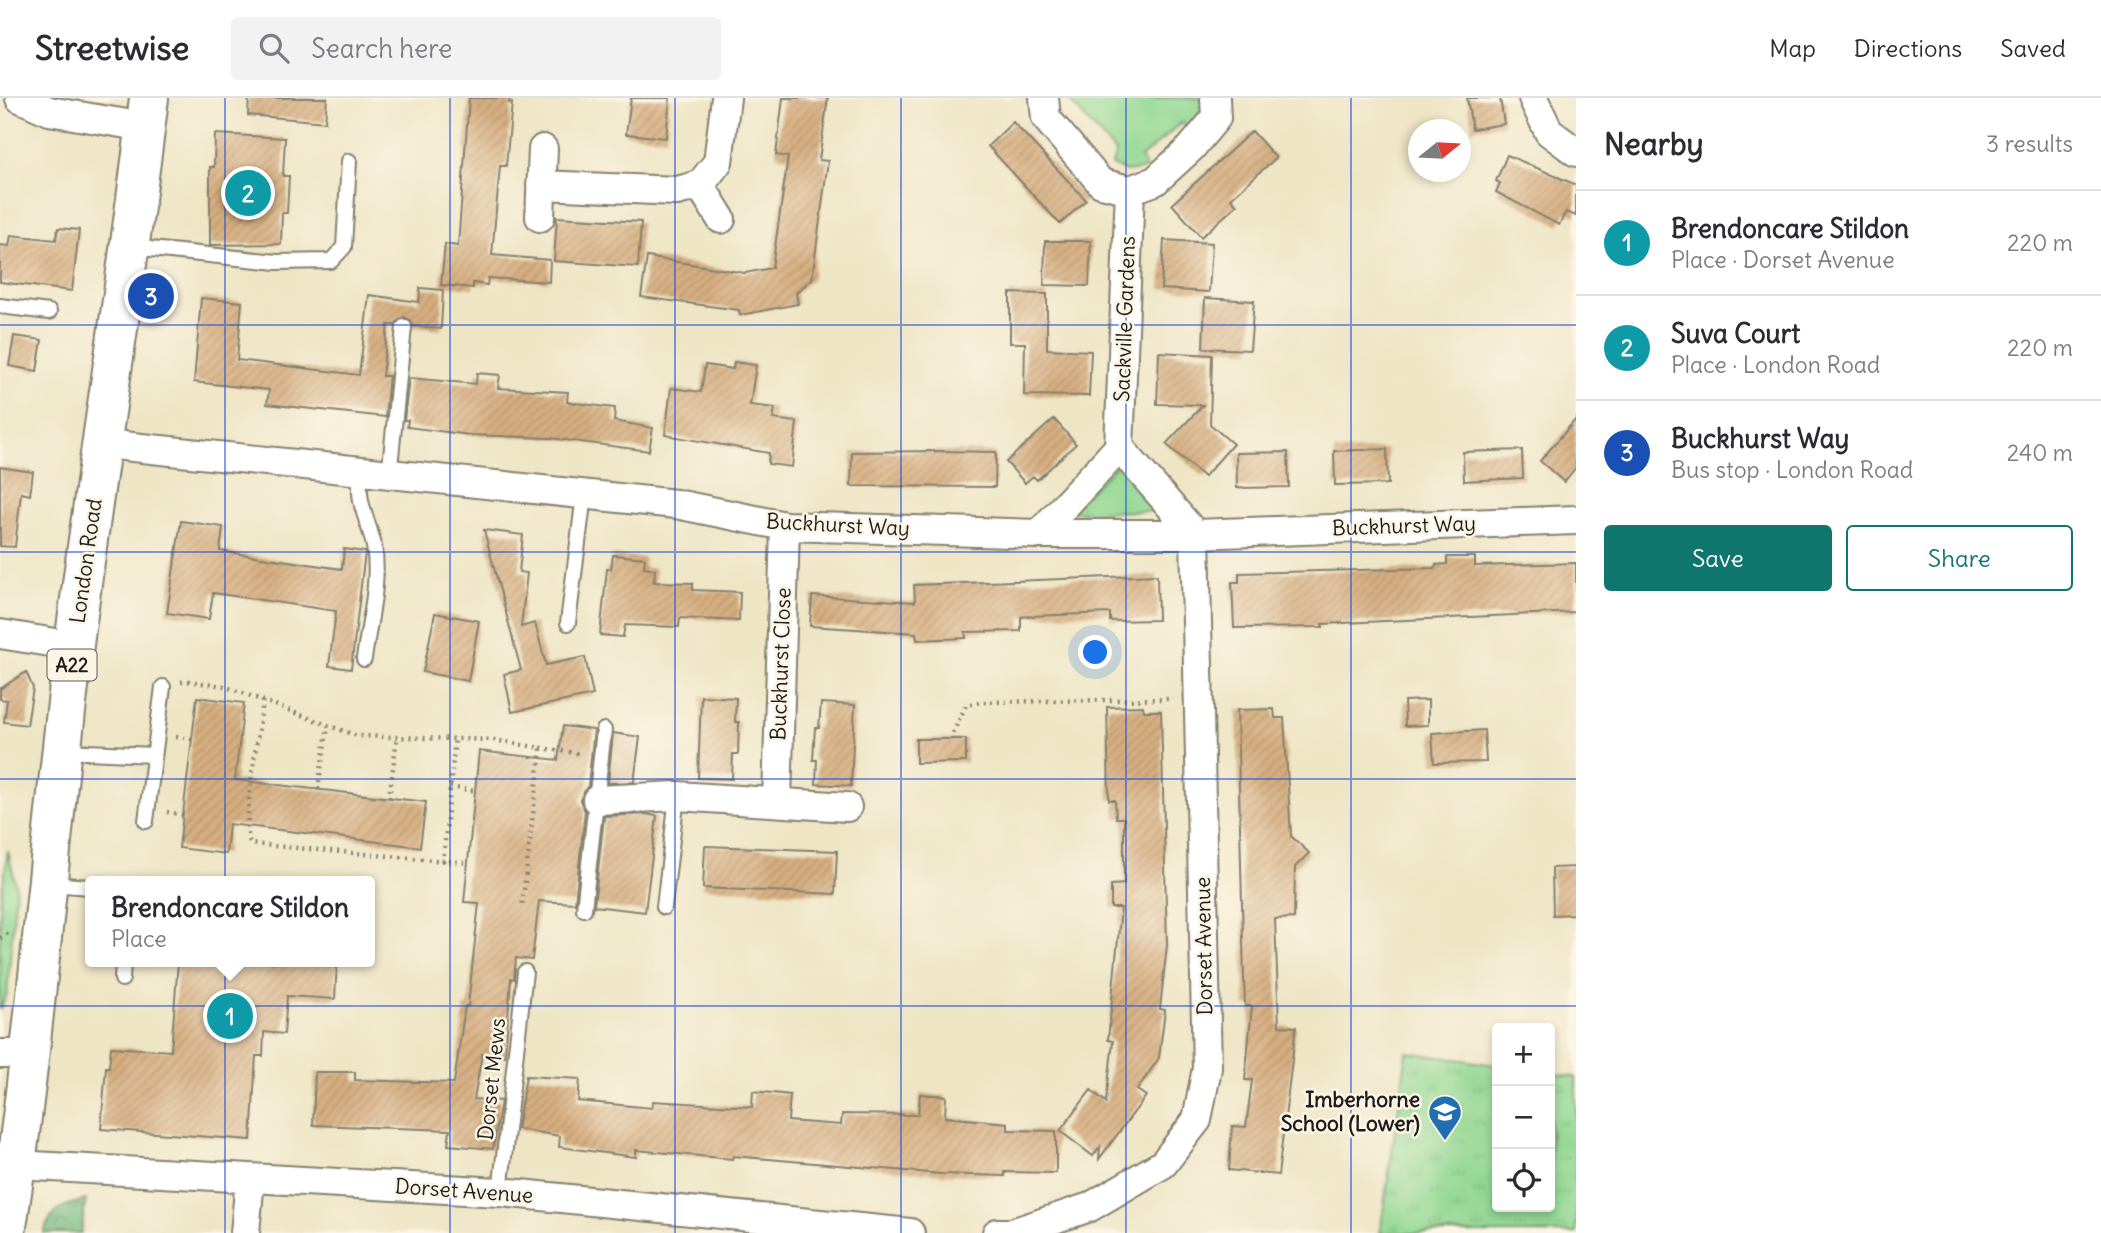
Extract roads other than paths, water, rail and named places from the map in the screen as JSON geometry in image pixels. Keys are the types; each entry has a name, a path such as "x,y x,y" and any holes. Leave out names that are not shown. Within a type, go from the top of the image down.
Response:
{"highway":[{"name":"London Road","path":"6,1233 16,1166 15,1054 49,884 74,646 104,444 147,113"}],"street":[{"path":"20,98 49,111 147,113"},
{"path":"541,186 677,191 700,185 718,162 726,98"},
{"path":"1044,98 1046,118 1101,183 1130,190 1155,181 1191,148 1216,118 1215,98"},
{"path":"1533,98 1549,132 1576,152"},
{"path":"540,217 543,149"},
{"path":"700,185 721,219"},
{"name":"Sackville Gardens","path":"1119,447 1130,190"},
{"name":"Buckhurst Way","path":"104,444 389,477 676,504 785,526 1039,534 1195,534 1576,520"},
{"path":"1039,534 1119,447 1195,534"},
{"name":"Buckhurst Close","path":"777,802 785,526"},
{"name":"Dorset Avenue","path":"997,1233 1012,1233 1090,1207 1163,1164 1197,1120 1207,1068 1195,534"},
{"path":"0,634 74,646"},
{"path":"597,800 677,796 847,807"},
{"name":"Dorset Avenue","path":"16,1166 500,1192 910,1233"},
{"path":"245,1233 250,1179"}],"lane":[{"path":"130,247 277,262 331,261 344,247 349,161"},
{"path":"0,306 49,312"},
{"path":"389,477 404,327"},
{"path":"361,473 358,494 373,546 376,576 364,659"},
{"path":"568,622 584,495"},
{"path":"146,821 163,687"},
{"path":"584,909 604,730"},
{"path":"63,751 154,755"},
{"path":"664,907 677,796"},
{"path":"49,884 85,887"},
{"path":"122,979 123,967"},
{"name":"Dorset Mews","path":"500,1192 525,972"}],"place":[{"name":"Suva Court","path":"248,193"},
{"name":"Buckhurst Way","path":"151,296"},
{"name":"Brendoncare Stildon","path":"230,1016"},
{"name":"Imberhorne School (Lower)","path":"1445,1142"}]}
